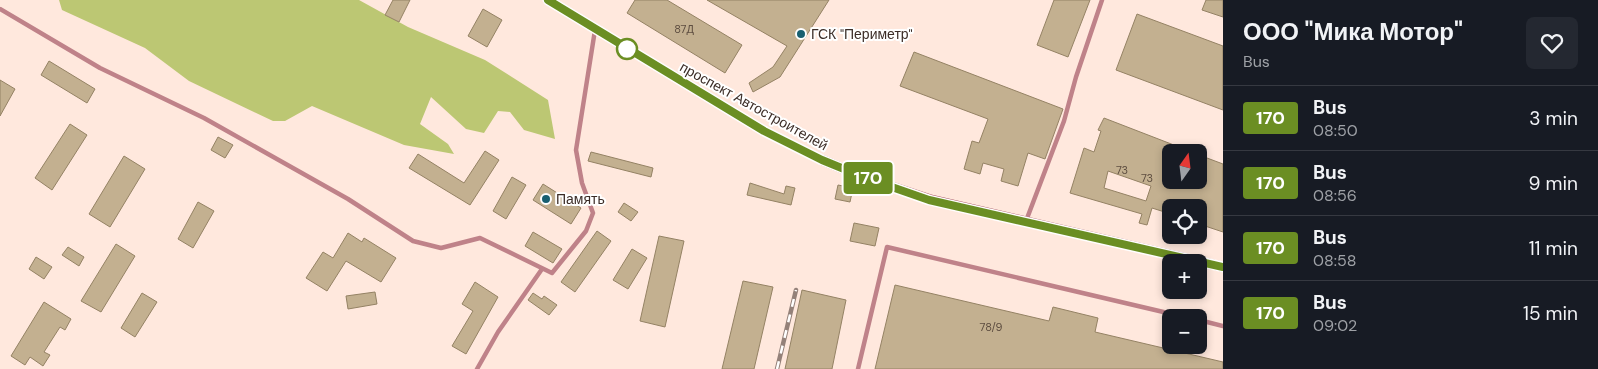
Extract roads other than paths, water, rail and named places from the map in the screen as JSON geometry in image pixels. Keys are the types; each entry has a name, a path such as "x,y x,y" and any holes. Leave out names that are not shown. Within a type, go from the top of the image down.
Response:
{"main road":[{"name":"проспект Автостроителей","path":"548,0 764,131 822,160 906,193 1223,267"}],"lane":[{"path":"1026,222 1064,121 1076,76 1102,0"},
{"path":"0,9 100,68 204,118 348,198 413,242 440,248 480,238 552,274 586,230 592,213 582,183 576,150 595,30"},
{"path":"858,369 887,247 1162,312"},
{"path":"478,369 498,332 542,269"},
{"path":"1207,322 1223,326"}],"railway":[{"path":"777,369 796,290"}],"place":[{"name":"ГСК \"Периметр\"","path":"801,34"},
{"name":"Память","path":"546,199"}]}
